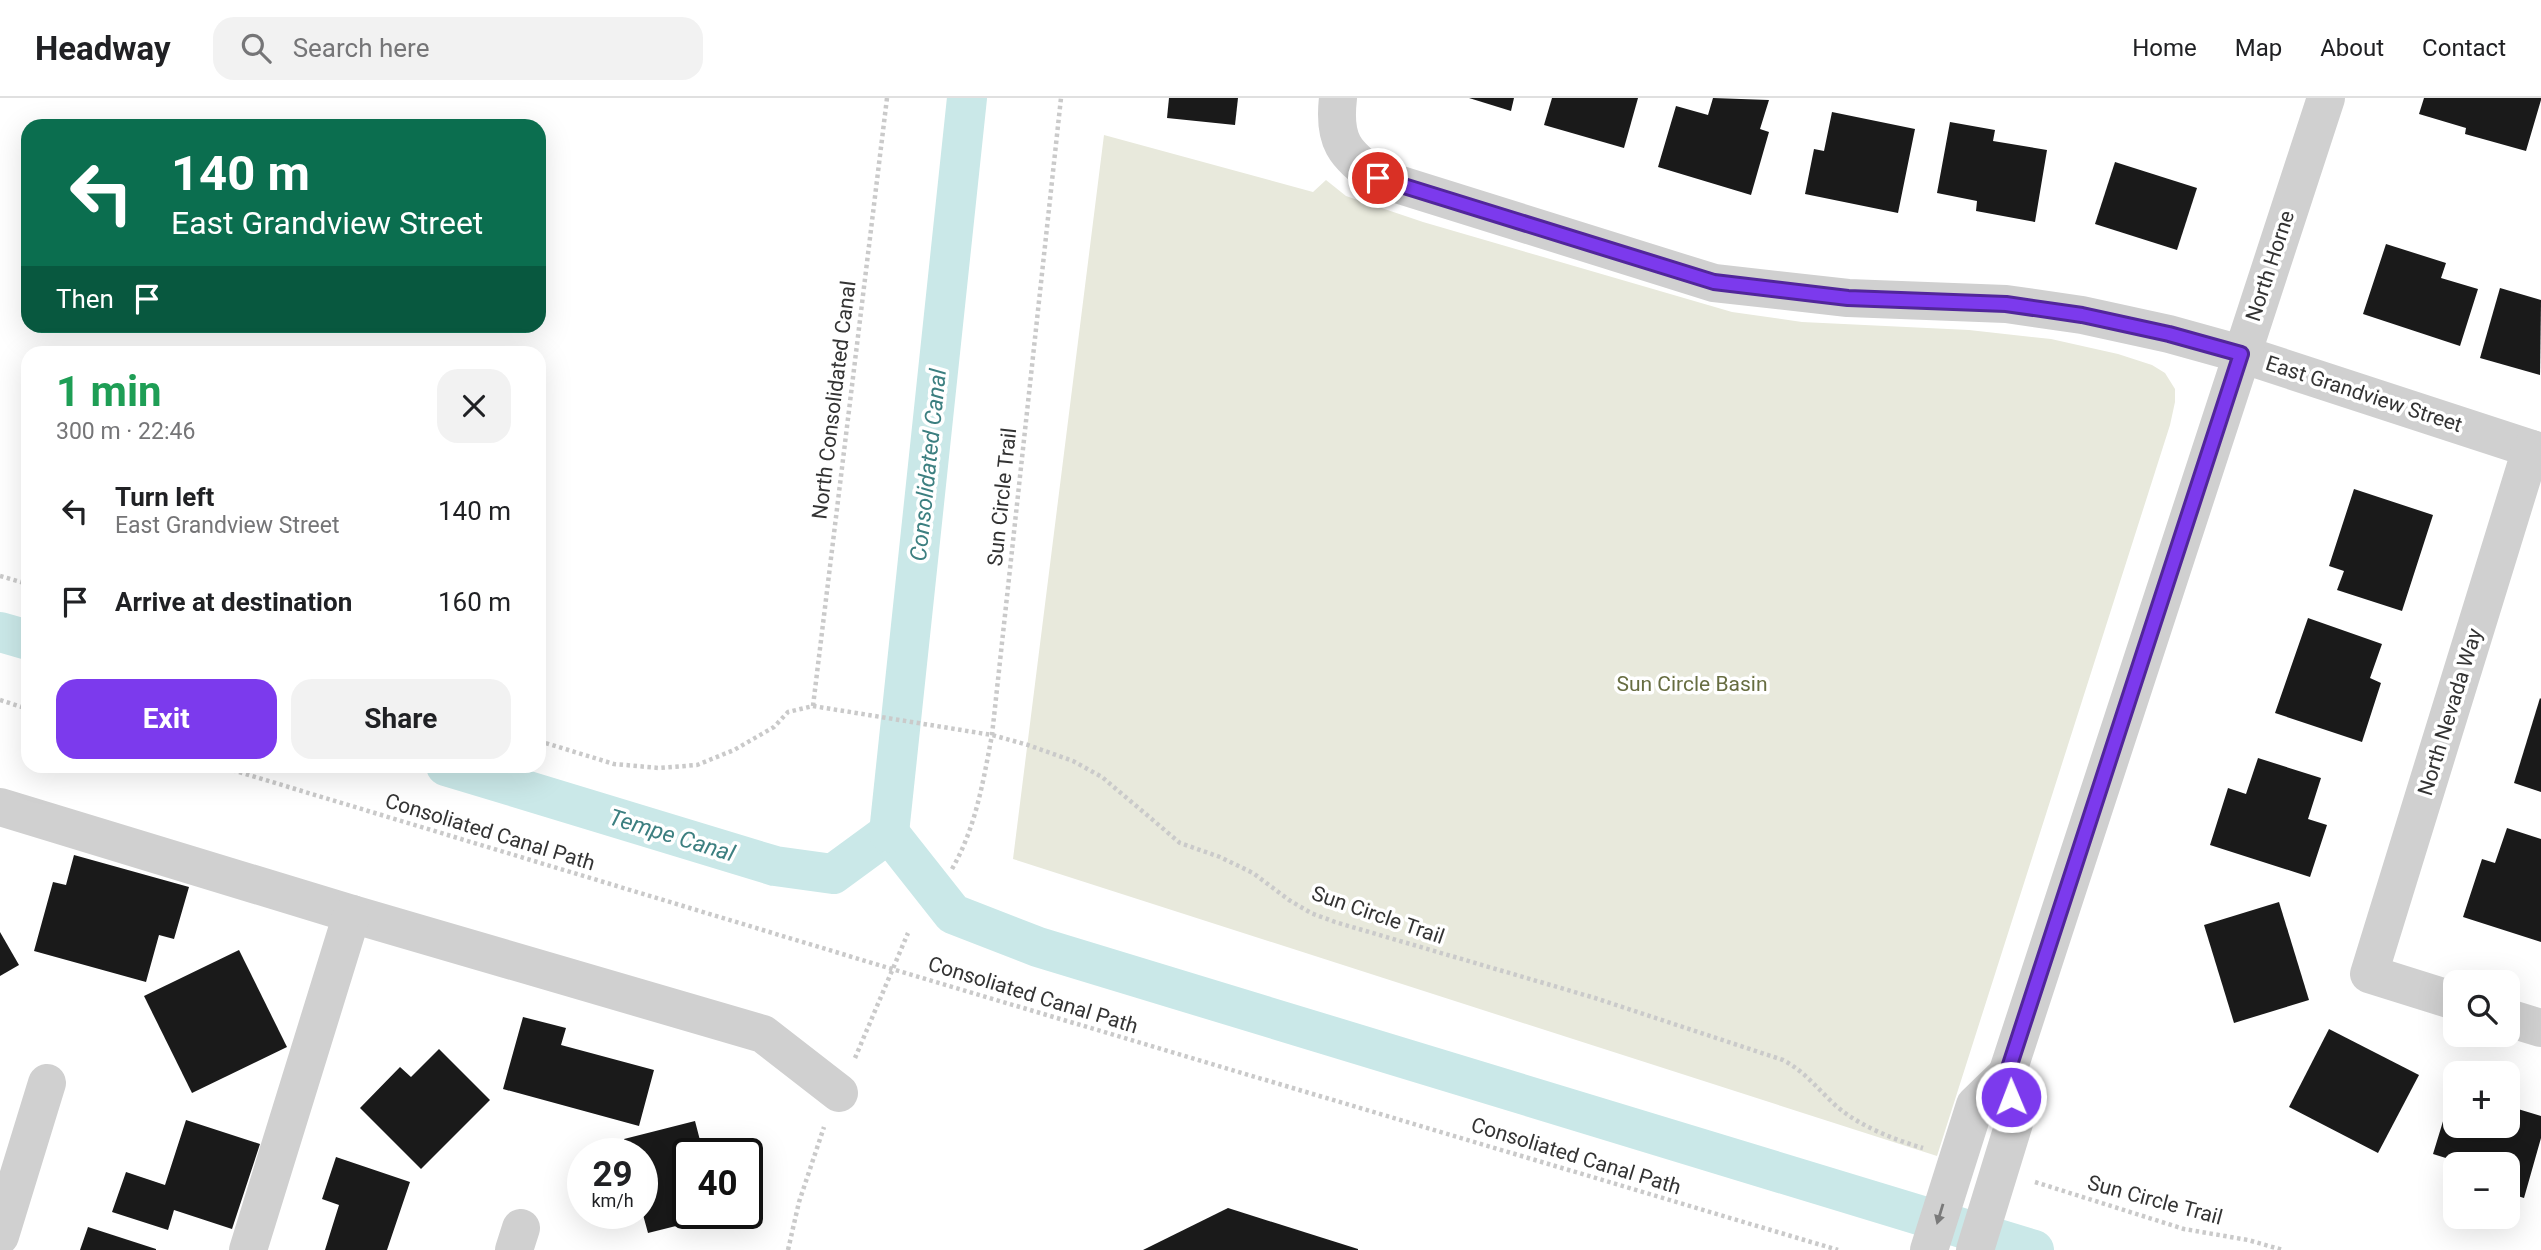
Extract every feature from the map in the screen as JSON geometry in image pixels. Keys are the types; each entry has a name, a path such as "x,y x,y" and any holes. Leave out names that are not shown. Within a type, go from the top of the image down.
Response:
{"street":[{"name":"East Grandview Street","path":"1338,98 1339,142 1356,162 1378,178 1714,282 1848,298 2006,304 2082,315 2169,334 2241,354 2536,451"},
{"name":"North Horne","path":"1975,1250 2015,1120 2007,1074 2326,98"},
{"name":"North Nevada Way","path":"2443,997 2369,974 2536,451"},
{"path":"0,807 352,914 763,1034 839,1093"},
{"path":"248,1250 352,914"},
{"path":"2520,1022 2541,1028"},
{"name":"North Horne","path":"1928,1250 1975,1105 2007,1074"},
{"path":"0,1236 47,1083"}],"path":[{"name":"North Consolidated Canal","path":"813,706 887,98"},
{"name":"Sun Circle Trail","path":"1061,98 992,735 1073,761 1102,777 1180,843 1220,857 1252,873 1311,913 1595,998 1783,1060 1799,1069 1850,1117 1903,1142 1925,1148"},
{"path":"0,576 21,582"},
{"path":"0,700 21,707"},
{"path":"546,743 614,764 659,768 697,765 734,750 774,727 789,712 813,706 992,735 977,810 962,852 952,869"},
{"name":"Consoliated Canal Path","path":"242,773 892,970 1838,1250"},
{"path":"788,1250 799,1202 822,1130 908,933"},
{"name":"Sun Circle Trail","path":"2033,1182 2184,1228 2248,1240 2283,1250"}],"green space":[{"name":"Sun Circle Basin","path":"1104,135 1313,192 1326,180 1346,196 1423,222 1732,312 1802,322 1969,330 2051,339 2118,354 2152,365 2165,373 2175,389 2170,425 1937,1156 1013,859"}],"building":[{"path":"1169,98 1238,98 1235,125 1167,118"},
{"path":"1469,98 1514,98 1511,111"},
{"path":"1552,98 1638,98 1624,148 1544,125"},
{"path":"1713,98 1769,100 1760,129 1769,132 1751,195 1658,167 1676,106 1708,115"},
{"path":"2424,98 2541,100 2526,151 2465,134 2466,128 2419,114"},
{"path":"1832,112 1915,129 1898,213 1805,194 1814,149 1824,151"},
{"path":"1950,122 1995,130 1993,141 2047,150 2035,222 1976,211 1977,201 1937,193"},
{"path":"2115,162 2197,188 2177,250 2095,224"},
{"path":"2386,244 2446,263 2441,278 2478,289 2460,346 2363,314"},
{"path":"2500,288 2541,300 2540,375 2480,358"},
{"path":"2354,489 2433,515 2402,611 2337,590 2344,571 2329,566"},
{"path":"2308,618 2382,644 2370,678 2381,683 2362,742 2275,713"},
{"path":"2541,699 2541,792 2514,783"},
{"path":"2258,758 2321,778 2308,819 2327,825 2310,877 2210,845 2228,788 2246,794"},
{"path":"2507,828 2541,839 2541,942 2463,917 2482,859 2495,863"},
{"path":"74,855 189,887 174,939 159,935 146,982 34,951 53,882 66,885"},
{"path":"2279,902 2309,1000 2234,1023 2204,925"},
{"path":"0,932 19,965 0,976"},
{"path":"239,950 287,1047 192,1093 144,996"},
{"path":"523,1017 566,1028 561,1045 654,1070 639,1126 503,1089"},
{"path":"2329,1029 2419,1075 2378,1153 2289,1107"},
{"path":"439,1049 490,1100 421,1169 360,1108 400,1067 411,1077"},
{"path":"2520,1110 2541,1116 2541,1138 2524,1198 2520,1197 2520,1152 2443,1152 2443,1157 2433,1154 2443,1121 2443,1138 2520,1138"},
{"path":"186,1120 260,1144 232,1229 174,1210 168,1230 112,1212 126,1172 165,1185"},
{"path":"695,1121 699,1138 672,1138 672,1227 648,1233 647,1229 658,1229 658,1138 628,1138"},
{"path":"336,1157 410,1182 387,1250 325,1250 339,1205 322,1199"},
{"path":"1228,1208 1358,1249 1358,1250 1143,1250"},
{"path":"88,1227 156,1249 156,1250 80,1250"}],"waterway":[{"name":"Consolidated Canal","path":"889,833 967,98"},
{"name":"Tempe Canal","path":"0,632 21,638"},
{"name":"Tempe Canal","path":"469,773 775,866 833,874 889,833"},
{"path":"889,833 953,914 1038,947 2034,1250"}],"route":[{"path":"1378,178 1714,282 1848,298 2006,304 2082,315 2169,334 2241,354 2007,1074 2011,1097"}]}
